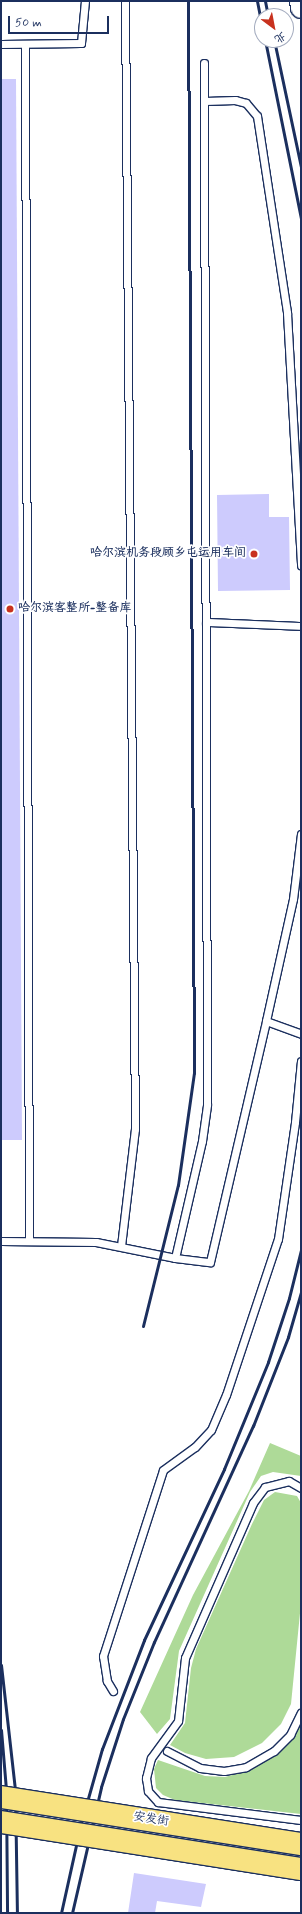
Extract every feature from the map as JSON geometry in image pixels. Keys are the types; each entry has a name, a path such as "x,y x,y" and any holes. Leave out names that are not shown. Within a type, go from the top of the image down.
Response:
{"highway":[{"name":"安发街","path":"1,1797 301,1844"},
{"path":"1,1822 301,1869"}],"main road":[{"path":"300,1 301,8"}],"lane":[{"path":"1,44 25,46 81,43 85,1"},
{"path":"121,1246 135,1130 126,1"},
{"path":"25,46 29,1240"},
{"path":"175,1258 202,1141 207,1104 204,63"},
{"path":"205,100 235,100 246,102 257,116 288,313 301,566"},
{"path":"206,622 301,626"},
{"path":"1,1241 29,1240 96,1242 175,1258 210,1262 293,899 301,834"},
{"path":"266,1021 301,1034"},
{"path":"113,1692 107,1681 103,1656 163,1470 196,1447 211,1430 226,1395 278,1239 295,1122 301,1061"},
{"path":"301,1488 289,1481 265,1487 253,1503 185,1658 178,1721 151,1758 146,1778 148,1791 158,1802 301,1820"},
{"path":"167,1752 200,1768 224,1771 246,1767 274,1752 290,1735 301,1712"}],"green space":[{"path":"270,1443 301,1456 301,1476 273,1472 261,1476 250,1492 179,1651 170,1719 157,1734 140,1712 193,1595 249,1491"},
{"path":"275,1492 297,1496 301,1503 301,1603 291,1704 281,1724 262,1743 234,1757 206,1759 185,1753 170,1745 185,1723 191,1668 196,1649 264,1500"},
{"path":"301,1724 301,1814 175,1800 163,1795 156,1788 154,1769 158,1760 205,1776 225,1777 247,1771 269,1759 285,1746"}],"building":[{"name":"哈尔滨客整所-整备库","path":"1,79 16,79 22,1140 1,1140"},
{"name":"哈尔滨机务段顾乡屯运用车间","path":"269,494 269,517 289,517 290,590 218,591 217,495"},
{"path":"134,1873 206,1884 201,1907 157,1901 155,1913 128,1913"}],"railway":[{"path":"143,1326 178,1185 194,1073 188,1"},
{"path":"257,1 258,8"},
{"path":"265,1 266,8"},
{"path":"267,48 301,219"},
{"path":"276,48 301,167"},
{"path":"61,1913 81,1823 102,1749 144,1640 224,1469 268,1362 289,1298 301,1250"},
{"path":"72,1913 101,1787 123,1719 154,1642 253,1426 288,1337 301,1292"},
{"path":"1,1665 15,1789 17,1913"},
{"path":"1,1730 6,1790 7,1913"}],"place":[{"name":"哈尔滨机务段顾乡屯运用车间","path":"254,554"},
{"name":"哈尔滨客整所-整备库","path":"10,609"}]}
